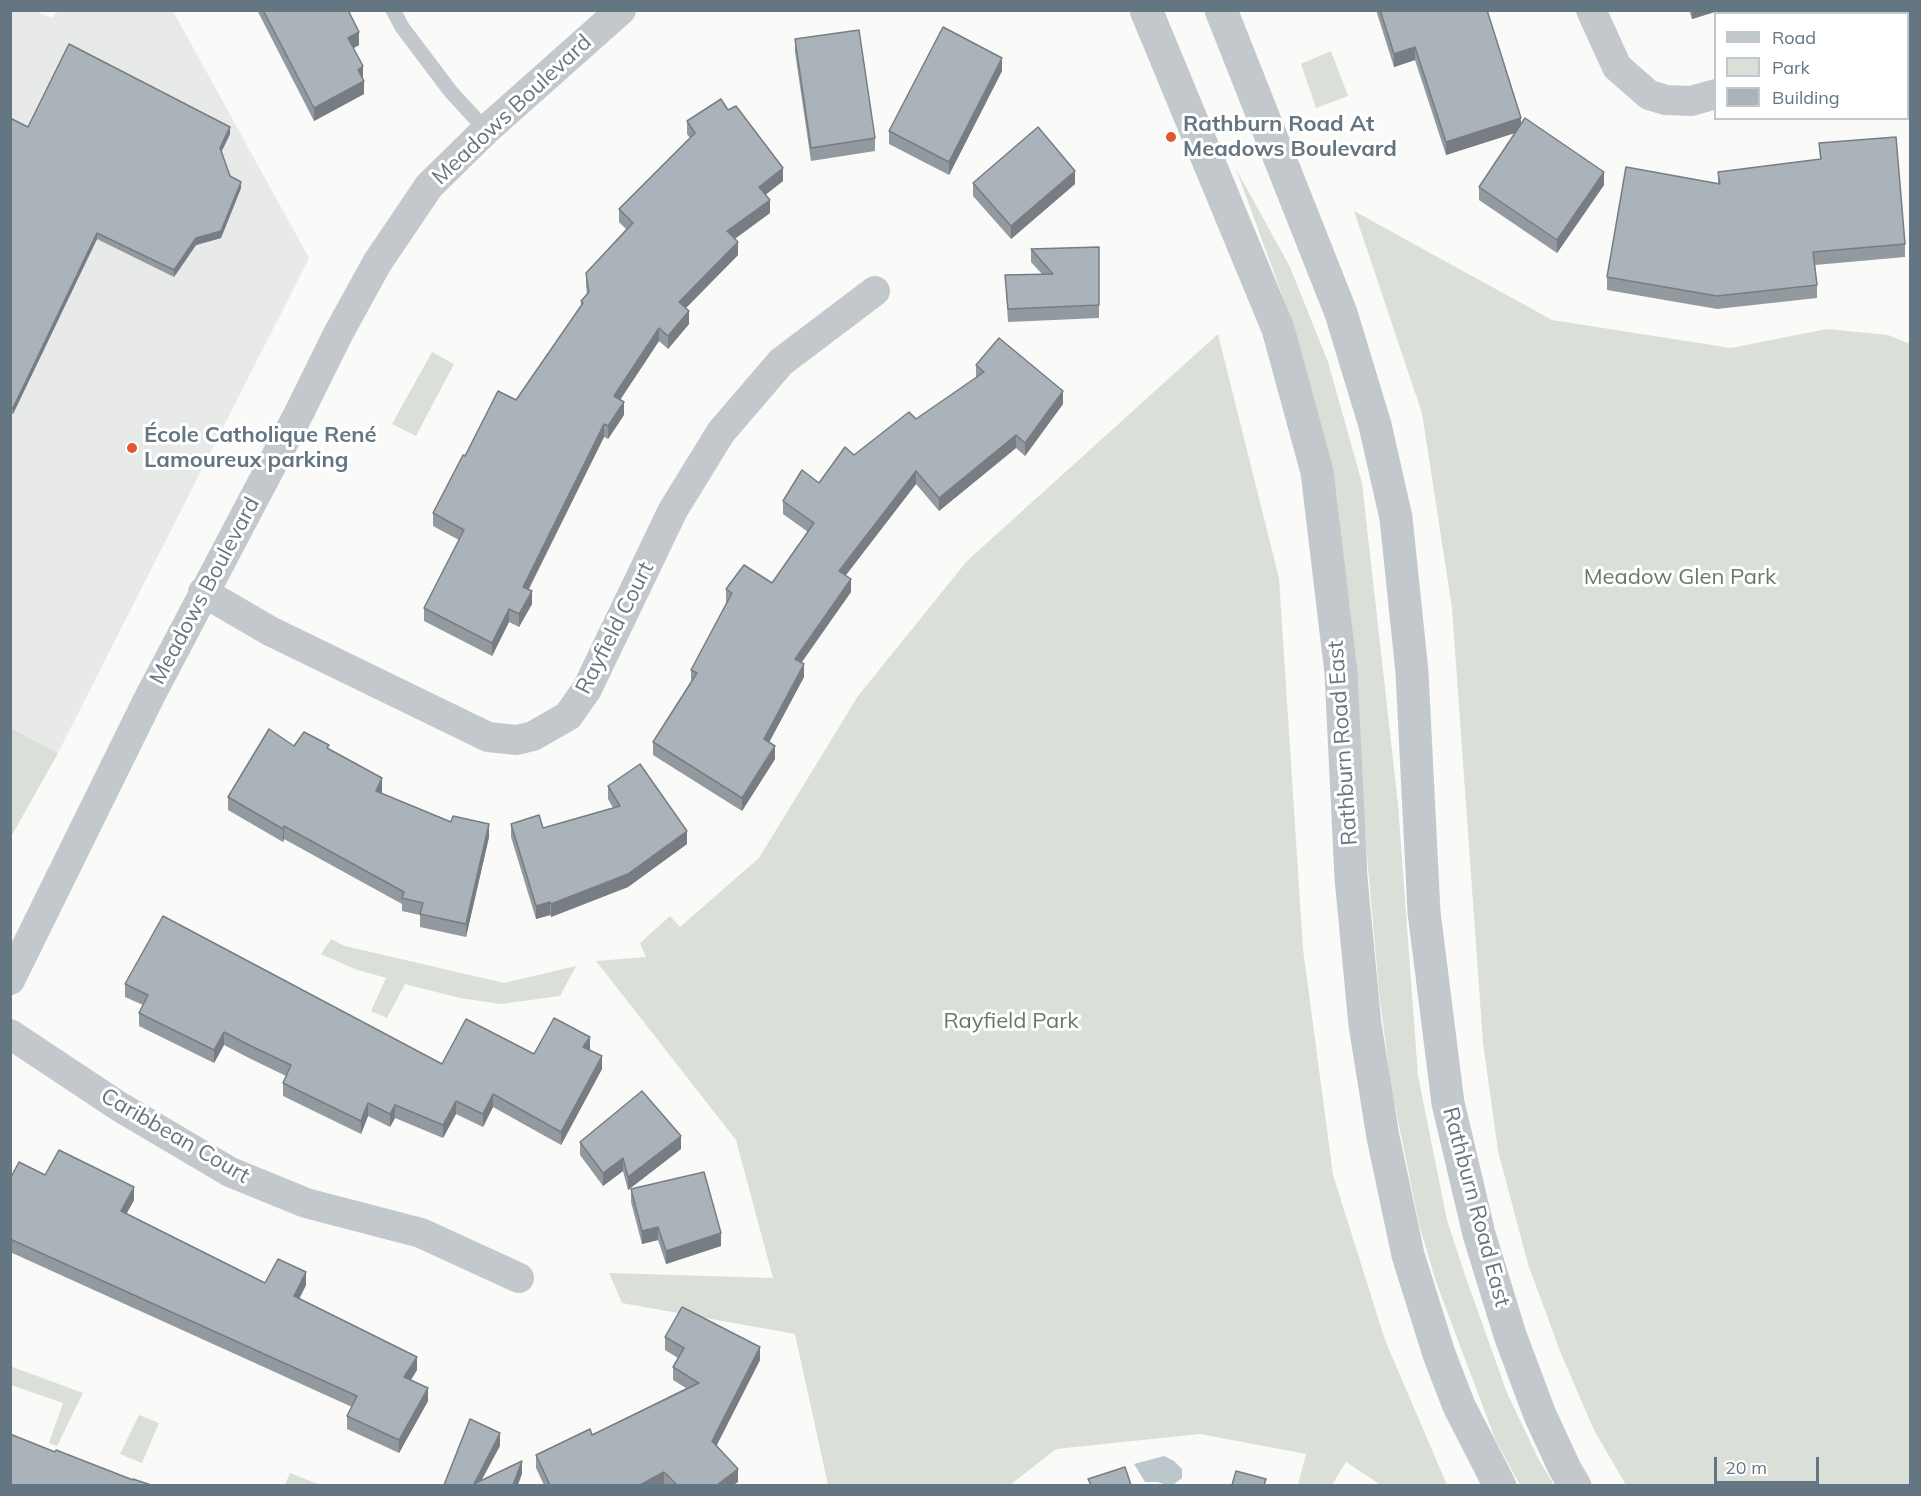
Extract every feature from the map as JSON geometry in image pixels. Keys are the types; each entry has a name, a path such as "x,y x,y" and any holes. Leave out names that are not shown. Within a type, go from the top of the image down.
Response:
{"street":[{"name":"Meadows Boulevard","path":"10,980 203,592 377,263 429,186 486,130 621,10"},
{"name":"Rathburn Road East","path":"1146,10 1278,329 1317,472 1341,673 1352,878 1365,1025 1383,1137 1408,1255 1438,1354 1459,1406 1500,1485"},
{"name":"Rathburn Road East","path":"1221,10 1341,313 1375,425 1396,518 1412,672 1424,912 1448,1103 1479,1234 1510,1335 1540,1415 1575,1485"},
{"path":"1591,10 1617,67 1649,95 1666,100 1691,101 1714,95"},
{"name":"Rayfield Court","path":"203,592 270,632 488,737 517,740 533,736 568,716 587,689 673,510 721,432 781,363 875,291"},
{"name":"Caribbean Court","path":"10,1034 120,1107 230,1172 306,1203 421,1233 519,1278"}],"lane":[{"path":"393,10 402,27 451,92 486,130"}],"shaded area":[{"path":"10,11 36,11 52,18 58,11 173,11 309,258 58,753 11,728"},
{"path":"1164,1456 1174,1461 1182,1469 1182,1478 1174,1484 1166,1485 1158,1482 1145,1482 1134,1464"}],"green space":[{"path":"1331,51 1348,96 1316,108 1301,64"},
{"path":"1236,169 1290,267 1328,362 1362,483 1398,804 1418,1076 1447,1220 1467,1281 1507,1393 1539,1460 1554,1485 1520,1485 1496,1441 1436,1282 1419,1224 1391,1086 1379,992 1340,550 1295,330"},
{"name":"Meadow Glen Park","path":"1354,211 1552,320 1731,348 1827,329 1888,335 1910,344 1910,1485 1626,1485 1594,1430 1560,1351 1528,1264 1498,1151 1483,1043 1452,608 1422,413"},
{"name":"Rayfield Park","path":"1218,334 1279,578 1303,949 1333,1175 1385,1340 1447,1485 1381,1485 1346,1462 1332,1485 1298,1485 1306,1454 1200,1434 1056,1449 1010,1485 828,1485 795,1334 622,1303 609,1273 773,1278 736,1140 596,961 646,957 640,943 670,916 680,927 759,858 858,696 967,561"},
{"path":"432,352 454,364 416,436 392,424"},
{"path":"11,728 58,753 11,837"},
{"path":"331,939 345,946 504,983 576,966 560,996 500,1004 460,998 405,984 387,1018 371,1011 386,978 355,969 321,954"},
{"path":"10,1366 83,1393 57,1446 49,1443 63,1403 11,1385"},
{"path":"139,1415 159,1423 142,1463 120,1454"},
{"path":"290,1473 310,1481 322,1485 285,1485"}],"building":[{"path":"263,10 348,10 359,32 348,38 363,66 358,70 364,81 314,108"},
{"path":"1380,10 1487,10 1521,118 1446,142 1415,47 1394,54"},
{"path":"943,27 1002,58 949,162 889,131"},
{"path":"859,30 875,138 811,148 795,39"},
{"path":"69,44 230,127 220,148 230,176 241,182 221,231 196,238 174,270 97,233 13,408 10,406 10,118 28,127"},
{"path":"721,99 728,110 736,106 783,168 759,187 770,200 727,231 738,242 679,302 689,311 668,336 659,328 614,396 624,402 608,426 604,424 523,587 532,591 519,614 509,609 492,643 424,608 464,530 433,513 498,391 516,400 583,303 581,301 589,292 586,273 633,223 619,209 695,133 687,121"},
{"path":"1525,118 1604,172 1557,240 1479,187"},
{"path":"1038,127 1075,171 1011,226 973,183"},
{"path":"1896,137 1905,244 1813,252 1817,285 1717,296 1607,277 1626,167 1720,184 1718,172 1821,159 1819,143"},
{"path":"1099,247 1099,305 1008,309 1005,275 1053,274 1031,249"},
{"path":"999,338 1063,391 1025,443 1016,435 939,498 916,471 839,571 851,579 795,659 804,664 764,739 775,746 742,798 653,742 697,673 691,670 732,593 726,589 744,565 772,583 814,523 783,501 802,470 819,483 845,447 854,455 909,412 916,419 984,372 976,365"},
{"path":"269,729 294,746 304,732 329,745 327,748 382,778 376,791 451,822 453,816 489,824 466,924 420,914 423,903 402,898 404,892 284,826 283,829 228,797"},
{"path":"640,764 687,831 628,874 551,904 550,902 536,906 511,824 539,815 543,828 620,806 608,786"},
{"path":"163,916 442,1064 466,1019 534,1054 554,1018 590,1037 583,1047 602,1056 561,1132 493,1094 483,1114 456,1101 443,1125 395,1105 390,1114 368,1103 361,1121 283,1083 291,1065 224,1032 214,1050 139,1013 148,995 125,984"},
{"path":"642,1091 681,1136 628,1177 623,1158 603,1173 580,1142"},
{"path":"59,1150 134,1187 121,1211 265,1283 278,1259 306,1272 294,1296 417,1357 404,1377 428,1388 399,1440 347,1416 357,1396 10,1239 10,1179 19,1162 45,1175"},
{"path":"704,1172 721,1233 666,1251 658,1227 642,1231 631,1189"},
{"path":"682,1307 760,1347 712,1441 738,1469 717,1485 677,1485 664,1472 640,1485 550,1485 536,1455 590,1429 592,1435 699,1383 673,1367 684,1348 665,1337"},
{"path":"470,1419 500,1433 474,1484 522,1461 513,1485 444,1485"},
{"path":"10,1434 55,1452 56,1450 151,1485 10,1485"},
{"path":"1125,1467 1131,1485 1091,1485 1088,1479"},
{"path":"1236,1471 1266,1479 1264,1485 1232,1485"}],"place":[{"name":"Rathburn Road At Meadows Boulevard","path":"1171,137"},
{"name":"École Catholique René Lamoureux parking","path":"132,448"}]}
